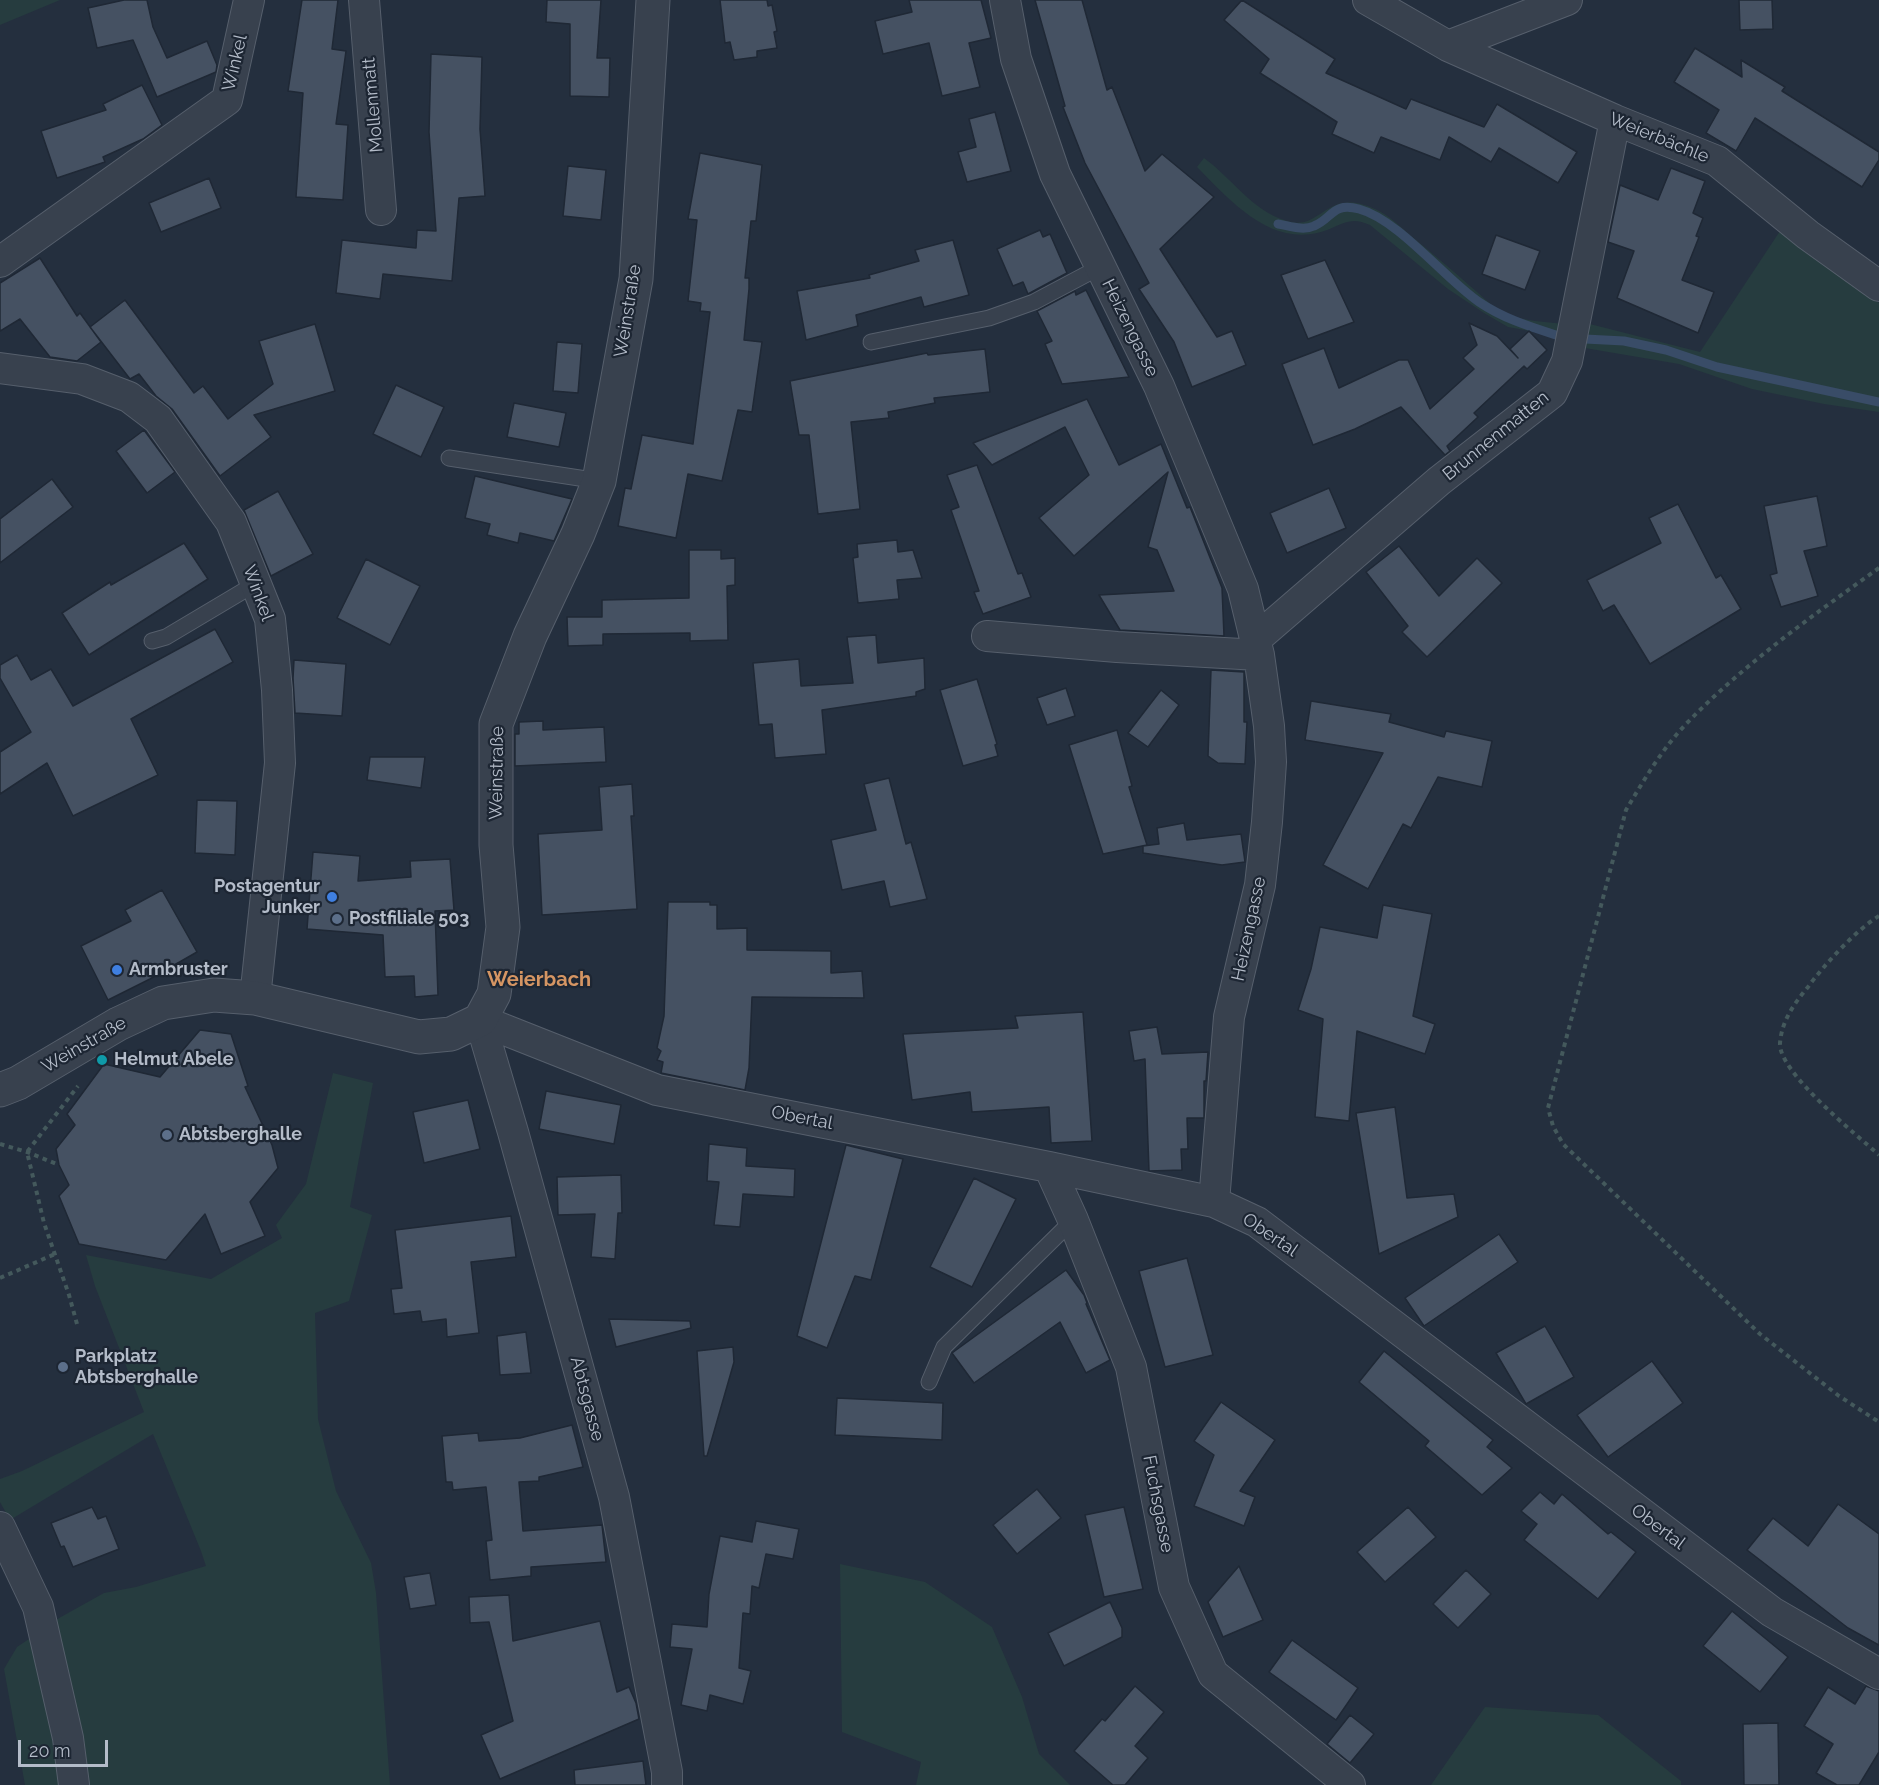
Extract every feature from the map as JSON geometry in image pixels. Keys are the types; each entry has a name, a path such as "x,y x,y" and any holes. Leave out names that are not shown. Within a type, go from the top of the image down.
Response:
{"street":[{"name":"Winkel","path":"0,262 226,100 249,0"},
{"name":"Mollenmatt","path":"364,0 381,210"},
{"name":"Weinstraße","path":"0,1090 18,1083 118,1023 163,1004 214,996 255,998 419,1037 451,1035 480,1020 494,994 504,927 496,845 496,724 530,636 578,534 599,481 636,279 653,0"},
{"name":"Heizengasse","path":"1005,0 1016,58 1055,174 1164,397 1243,589 1258,647 1269,726 1271,762 1267,822 1260,885 1229,1017 1214,1202"},
{"name":"Weierbächle","path":"1368,0 1448,46 1615,120 1717,161 1808,235 1879,286"},
{"path":"1448,46 1567,0"},
{"name":"Brunnenmatten","path":"1258,647 1439,481 1552,393 1567,361 1615,120"},
{"name":"Winkel","path":"0,368 82,379 129,397 158,419 231,522 270,619 277,690 280,763 255,998"},
{"path":"987,636 1117,647 1258,647"},
{"name":"Obertal","path":"480,1020 657,1090 1214,1202 1257,1222 1772,1612 1879,1674"},
{"name":"Abtsgasse","path":"480,1020 516,1141 614,1497 667,1772 667,1785"},
{"name":"Fuchsgasse","path":"1049,1167 1073,1220 1131,1367 1174,1587 1212,1674 1350,1785"},
{"path":"0,1527 38,1607 68,1738 74,1785"}],"lane":[{"path":"871,342 989,318 1034,302 1100,267"},
{"path":"449,458 599,481"},
{"path":"152,641 166,637 255,584"},
{"path":"929,1382 944,1347 1073,1220"}],"path":[{"path":"1879,568 1797,626 1723,689 1685,725 1647,775 1626,810 1548,1108 1553,1126 1563,1144 1760,1334 1839,1396 1879,1422"},
{"path":"1879,916 1822,968 1787,1014 1780,1046 1789,1067 1812,1094 1879,1155"},
{"path":"27,1152 81,1081"},
{"path":"0,1144 59,1165"},
{"path":"27,1152 44,1223 77,1324"},
{"path":"0,1278 55,1254"}],"green space":[{"path":"0,0 60,0 0,25"},
{"path":"1204,158 1263,210 1287,221 1299,223 1308,221 1334,206 1345,203 1358,203 1380,211 1501,311 1528,320 1564,324 1564,343 1541,333 1508,327 1484,313 1448,289 1370,225 1355,221 1317,233 1299,235 1282,232 1265,225 1236,205 1197,167"},
{"path":"1780,231 1879,303 1879,412 1824,404 1752,389 1679,364 1579,347 1586,323 1700,352"},
{"path":"333,1073 373,1083 350,1207 372,1215 349,1301 315,1313 318,1419 336,1491 371,1563 376,1593 390,1785 82,1785 52,1622 104,1593 136,1587 206,1566 153,1434 10,1520 0,1502 0,1479 22,1471 144,1412 95,1286 86,1255 211,1279 282,1238 276,1225 306,1184"},
{"path":"840,1564 925,1582 992,1627 1022,1697 1039,1754 1070,1785 916,1785 921,1762 842,1732"},
{"path":"35,1635 64,1785 25,1785 4,1669 17,1647"},
{"path":"1485,1707 1598,1715 1681,1781 1681,1785 1431,1785"}],"building":[{"path":"124,0 147,0 153,27 167,58 207,41 217,65 216,72 157,97 133,40 97,48 88,8"},
{"path":"302,0 338,0 332,49 346,51 336,124 348,125 343,200 296,197 303,93 288,91"},
{"path":"547,0 601,0 597,58 610,58 609,97 570,96 570,24 546,22"},
{"path":"720,0 767,0 768,6 772,5 777,31 774,32 777,48 757,51 757,57 734,60 730,42 725,43"},
{"path":"909,0 981,0 991,38 969,43 980,87 942,96 929,43 883,54 875,21 912,12"},
{"path":"1035,0 1082,0 1107,90 1112,87 1145,171 1162,154 1214,197 1160,249 1217,337 1232,331 1246,365 1192,387 1174,342 1139,289 1149,283 1085,163 1063,107 1065,106"},
{"path":"1242,0 1335,59 1326,73 1406,109 1411,99 1484,127 1497,104 1577,152 1558,183 1499,148 1491,162 1449,137 1440,160 1381,137 1374,153 1332,134 1337,122 1260,73 1269,59 1224,20"},
{"path":"1739,0 1772,0 1773,29 1740,30"},
{"path":"1695,48 1742,77 1741,60 1785,87 1782,91 1879,152 1879,160 1862,187 1755,118 1736,151 1706,133 1719,110 1674,82"},
{"path":"431,54 482,57 480,129 485,196 459,198 452,281 383,274 380,299 336,293 342,240 416,248 417,230 436,231 429,132"},
{"path":"142,85 162,125 143,139 103,157 105,162 57,178 41,131 106,110 103,104"},
{"path":"995,112 1011,171 967,182 958,152 976,147 969,119"},
{"path":"700,153 762,165 756,221 751,221 745,278 749,278 749,289 744,340 762,342 752,412 738,410 722,481 688,474 676,538 618,526 625,488 631,489 642,435 693,444 710,312 700,311 701,303 688,301 697,220 688,219"},
{"path":"568,166 606,170 601,220 563,216"},
{"path":"1671,168 1705,181 1693,213 1703,218 1696,236 1699,237 1682,280 1714,292 1698,333 1617,298 1634,251 1608,242 1620,185 1658,200"},
{"path":"209,178 221,208 161,232 149,203"},
{"path":"1040,230 1043,237 1050,234 1067,273 1028,294 1023,282 1013,286 997,249"},
{"path":"1496,235 1540,251 1525,290 1482,274"},
{"path":"953,240 969,295 924,307 921,297 856,315 858,326 806,340 797,291 870,278 869,275 919,261 915,250"},
{"path":"40,258 77,316 80,313 101,342 77,361 50,357 20,319 0,331 0,283"},
{"path":"1325,260 1354,322 1308,339 1281,275"},
{"path":"1086,290 1129,377 1062,384 1045,344 1052,341 1037,311 1075,291 1076,295"},
{"path":"125,300 194,393 203,386 228,419 273,384 259,341 315,324 335,391 254,415 271,437 220,476 172,409 156,396 139,374 130,379 90,327"},
{"path":"1469,323 1497,336 1518,358 1510,349 1529,331 1547,350 1527,369 1524,366 1474,413 1478,417 1447,446 1450,451 1445,455 1401,407 1355,429 1313,445 1282,364 1324,348 1339,388 1399,360 1408,360 1430,409 1474,369 1463,358 1477,345"},
{"path":"557,342 582,344 578,393 553,391"},
{"path":"985,349 990,392 934,398 935,403 888,412 889,418 851,422 860,509 818,514 809,435 799,435 790,381 927,353 928,355"},
{"path":"396,385 444,407 421,457 373,434"},
{"path":"1087,399 1119,465 1161,444 1187,508 1190,507 1222,588 1224,636 1120,630 1099,595 1174,591 1157,550 1148,547 1168,472 1074,556 1039,518 1089,475 1065,427 992,465 973,443"},
{"path":"514,403 566,413 559,447 507,437"},
{"path":"144,430 175,472 147,493 116,451"},
{"path":"977,465 1018,574 1022,573 1031,597 983,614 974,592 979,591 951,510 959,507 947,475"},
{"path":"475,476 572,499 554,541 520,533 518,543 487,535 490,524 465,518"},
{"path":"52,479 73,507 0,563 0,519"},
{"path":"1329,488 1346,528 1287,553 1270,513"},
{"path":"278,491 313,554 271,576 244,510"},
{"path":"1817,496 1827,546 1804,551 1818,596 1781,607 1770,575 1777,573 1764,506"},
{"path":"1678,504 1716,578 1721,575 1741,609 1650,664 1614,605 1603,611 1587,580 1661,543 1649,518"},
{"path":"897,540 898,552 913,550 922,578 897,580 899,599 858,603 853,558 858,557 857,544"},
{"path":"184,543 208,579 89,655 62,613 110,582 111,585"},
{"path":"1399,546 1439,596 1477,558 1502,583 1427,657 1402,632 1408,626 1366,572"},
{"path":"689,550 721,550 721,559 735,558 735,585 727,586 728,640 690,641 690,633 603,634 603,645 568,646 567,617 602,617 602,600 689,598"},
{"path":"366,559 420,586 390,645 337,618"},
{"path":"215,629 233,662 131,719 158,775 73,816 47,763 0,794 0,752 31,732 0,678 0,665 17,655 31,680 51,669 73,706"},
{"path":"876,635 878,663 924,658 925,689 916,692 916,696 822,710 826,754 775,758 772,724 759,725 753,663 799,659 801,686 853,683 847,637"},
{"path":"294,660 346,664 342,716 295,713"},
{"path":"1211,670 1244,672 1244,722 1247,722 1245,764 1218,763 1208,756"},
{"path":"977,679 997,744 995,745 998,756 963,766 940,690"},
{"path":"1066,688 1075,716 1047,725 1037,698"},
{"path":"1161,690 1179,705 1148,747 1128,733"},
{"path":"1311,701 1391,714 1389,722 1444,737 1446,731 1492,741 1482,787 1438,777 1411,828 1403,824 1368,889 1323,865 1383,753 1305,740"},
{"path":"543,721 543,730 604,727 606,762 515,766 515,734 519,734 519,722"},
{"path":"1117,730 1132,786 1129,787 1147,845 1103,854 1069,745"},
{"path":"370,757 425,757 421,788 367,780"},
{"path":"889,778 906,844 911,842 927,899 890,907 884,881 842,890 831,840 876,830 864,784"},
{"path":"632,784 634,816 631,816 637,909 542,915 538,834 602,830 599,787"},
{"path":"197,800 237,801 235,855 195,853"},
{"path":"1184,823 1187,840 1241,834 1245,862 1222,865 1143,853 1143,846 1159,844 1157,828"},
{"path":"313,852 360,856 358,881 411,877 410,861 450,859 454,910 435,911 438,995 415,997 414,976 385,977 383,935 307,929"},
{"path":"162,890 197,952 108,1000 81,946 131,921 125,910"},
{"path":"668,902 710,902 710,905 717,905 717,929 747,928 747,950 831,951 831,973 862,971 864,998 752,997 749,1068 745,1090 661,1073 663,1062 657,1060 661,1051 657,1048 664,1016"},
{"path":"1383,905 1432,914 1413,1016 1435,1024 1425,1054 1357,1031 1349,1121 1315,1117 1323,1019 1298,1010 1311,969 1320,927 1377,938"},
{"path":"1083,1012 1092,1141 1051,1143 1049,1107 972,1112 970,1092 912,1100 903,1034 1018,1028 1015,1016"},
{"path":"1157,1027 1162,1054 1208,1052 1206,1081 1204,1081 1204,1118 1187,1118 1188,1149 1181,1149 1182,1170 1149,1171 1145,1059 1134,1061 1129,1031"},
{"name":"Abtsberghalle","path":"200,1030 231,1034 248,1086 245,1087 272,1145 278,1168 250,1202 265,1236 221,1254 205,1214 166,1260 79,1244 59,1196 69,1185 59,1165 56,1149 75,1125 67,1114 104,1064 160,1077"},
{"path":"546,1091 621,1105 614,1144 539,1129"},
{"path":"468,1100 480,1149 424,1163 413,1112"},
{"path":"1395,1107 1407,1198 1454,1194 1458,1217 1379,1254 1356,1113"},
{"path":"709,1144 747,1148 746,1166 795,1169 794,1197 743,1194 740,1227 714,1225 719,1182 707,1181"},
{"path":"846,1145 903,1159 871,1280 855,1276 827,1348 797,1336"},
{"path":"621,1175 622,1213 618,1213 615,1259 591,1257 595,1214 558,1215 557,1177"},
{"path":"974,1178 1016,1199 972,1287 930,1267"},
{"path":"511,1216 516,1257 471,1262 479,1333 447,1337 446,1319 422,1322 420,1311 394,1314 391,1289 402,1288 395,1230"},
{"path":"1499,1234 1518,1262 1424,1326 1405,1298"},
{"path":"1187,1258 1213,1355 1165,1367 1139,1271"},
{"path":"1066,1270 1084,1295 1110,1360 1086,1373 1060,1322 974,1383 952,1353"},
{"path":"609,1319 690,1321 691,1328 616,1347"},
{"path":"1545,1326 1574,1377 1526,1404 1496,1353"},
{"path":"526,1332 531,1373 500,1375 497,1336"},
{"path":"733,1347 734,1362 707,1456 704,1456 697,1351"},
{"path":"1384,1351 1493,1440 1487,1447 1512,1468 1482,1495 1425,1446 1429,1441 1359,1382"},
{"path":"1652,1361 1683,1403 1608,1457 1577,1415"},
{"path":"837,1398 943,1403 942,1440 835,1435"},
{"path":"1221,1402 1275,1440 1240,1491 1255,1497 1244,1526 1194,1506 1214,1455 1194,1441"},
{"path":"572,1425 583,1467 539,1477 539,1481 519,1482 523,1531 602,1525 606,1562 531,1567 531,1576 490,1580 486,1541 492,1540 486,1487 453,1490 452,1482 446,1482 442,1436 478,1433 479,1441 520,1438"},
{"path":"1037,1489 1061,1518 1017,1554 993,1525"},
{"path":"1540,1492 1554,1504 1562,1494 1608,1534 1611,1532 1636,1552 1598,1599 1524,1540 1537,1524 1521,1511"},
{"path":"1838,1504 1879,1534 1879,1645 1848,1628 1747,1550 1773,1518 1808,1546"},
{"path":"92,1507 98,1519 106,1516 119,1549 73,1567 51,1523"},
{"path":"1124,1507 1143,1589 1104,1597 1085,1515"},
{"path":"1408,1507 1436,1537 1385,1582 1357,1552"},
{"path":"756,1521 799,1529 793,1559 766,1554 759,1588 752,1586 750,1614 743,1613 739,1668 751,1671 743,1704 710,1695 707,1711 681,1705 692,1649 670,1647 672,1624 707,1627 709,1594 720,1536 752,1542"},
{"path":"1239,1566 1263,1620 1223,1637 1208,1602"},
{"path":"1466,1570 1491,1594 1458,1628 1433,1604"},
{"path":"430,1573 436,1605 410,1609 404,1577"},
{"path":"509,1595 513,1641 600,1621 617,1692 629,1687 636,1703 639,1719 500,1779 481,1735 513,1721 489,1622 470,1623 469,1597"},
{"path":"1110,1602 1122,1628 1122,1637 1064,1666 1048,1633"},
{"path":"1732,1611 1788,1657 1760,1692 1703,1646"},
{"path":"1292,1640 1358,1688 1336,1720 1269,1672"},
{"path":"1135,1686 1164,1712 1135,1746 1148,1758 1125,1785 1113,1785 1074,1751 1102,1719 1105,1721"},
{"path":"1866,1686 1879,1691 1879,1752 1859,1785 1837,1785 1816,1773 1833,1744 1804,1726 1828,1687 1855,1704"},
{"path":"1350,1715 1374,1734 1350,1763 1327,1744"},
{"path":"1778,1723 1779,1785 1744,1785 1743,1724"},
{"path":"643,1761 646,1785 575,1785 574,1770"}],"waterway":[{"path":"1278,224 1305,228 1320,223 1338,209 1350,207 1359,209 1390,225 1465,292 1488,308 1528,326 1559,336"},
{"path":"1585,339 1624,341 1666,350 1717,367 1879,402"}],"place":[{"name":"Postagentur Junker","path":"332,897"},
{"name":"Postfiliale 503","path":"337,919"},
{"name":"Armbruster","path":"117,970"},
{"name":"Helmut Abele","path":"102,1060"},
{"name":"Abtsberghalle","path":"167,1135"},
{"name":"Parkplatz Abtsberghalle","path":"63,1367"}],"district":[{"name":"Weierbach","path":"539,980"}]}
